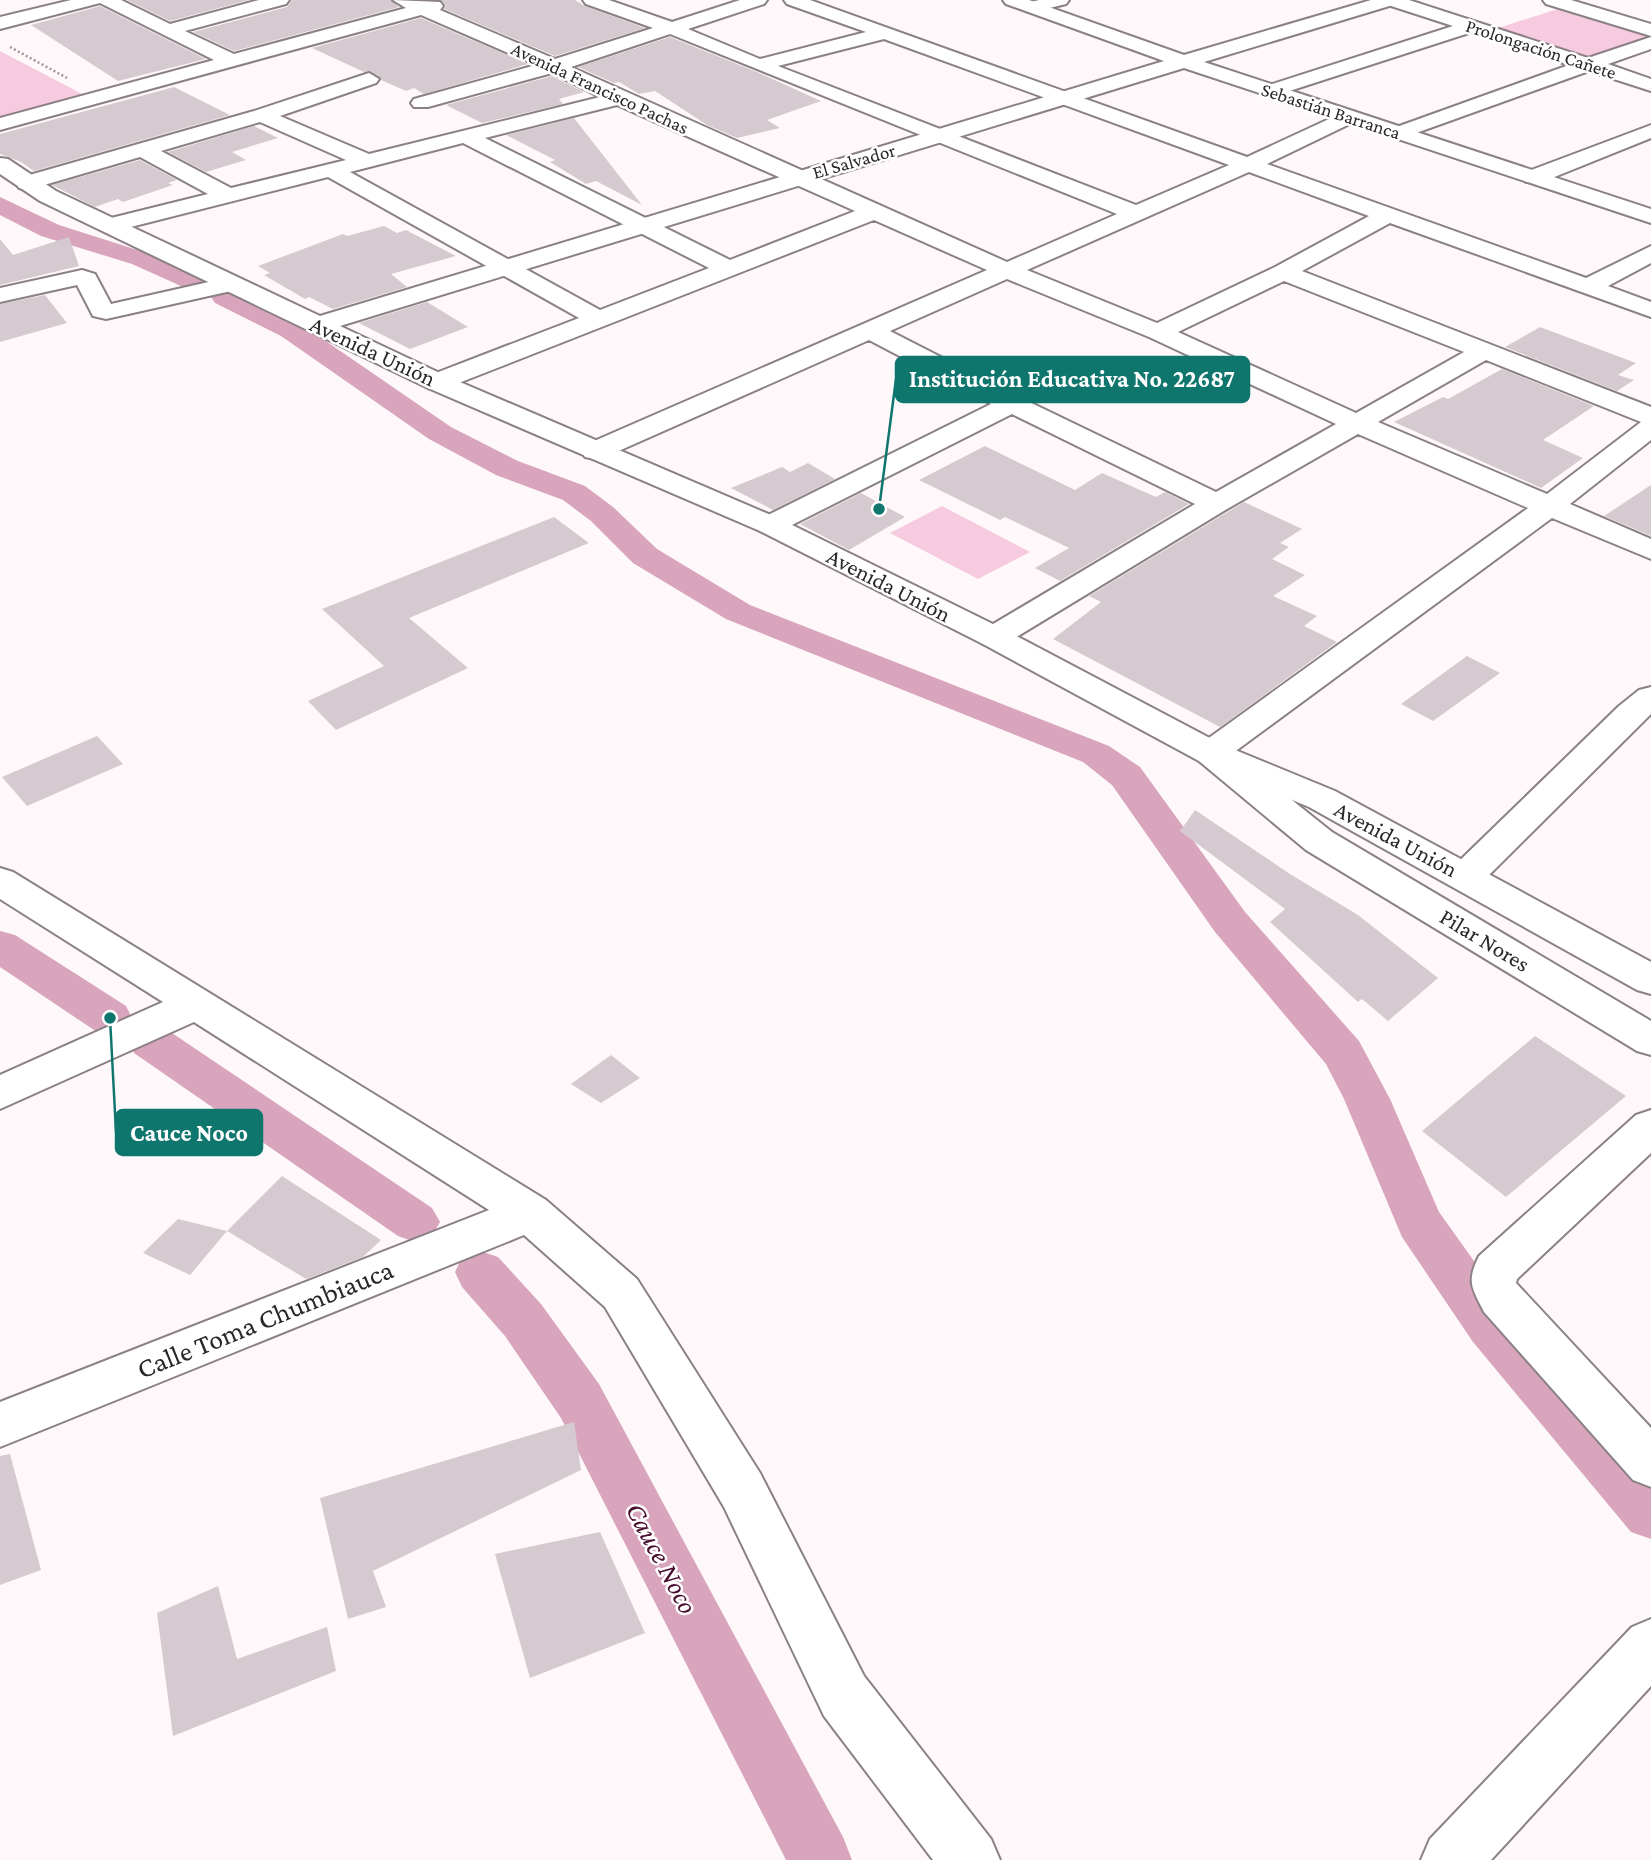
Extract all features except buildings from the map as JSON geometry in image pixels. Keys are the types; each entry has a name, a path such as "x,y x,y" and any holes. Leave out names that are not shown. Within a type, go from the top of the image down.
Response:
{"street":[{"path":"0,23 93,0"},
{"path":"107,0 230,60"},
{"path":"168,30 281,0"},
{"name":"Avenida Francisco Pachas","path":"402,0 1008,271 1158,332 1359,424 1651,550"},
{"path":"0,124 454,0"},
{"path":"592,0 671,28 758,65 1135,213"},
{"path":"421,103 554,66 758,0"},
{"path":"793,0 1651,310"},
{"name":"Sebastián Barranca","path":"1012,0 1158,53 1651,216"},
{"path":"1033,7 1060,0"},
{"name":"El Salvador","path":"318,325 642,225 914,125 1335,0"},
{"name":"El Salvador","path":"289,312 618,213 941,135 1391,0"},
{"name":"Prolongación Cañete","path":"1391,0 1651,85"},
{"path":"1552,0 1651,30"},
{"path":"1270,90 1470,27"},
{"path":"758,65 882,34"},
{"path":"1398,133 1651,43"},
{"path":"292,44 325,59"},
{"path":"347,69 421,103 618,213 728,268"},
{"path":"27,183 261,115 369,79"},
{"path":"110,225 369,162 462,127 619,98"},
{"path":"261,115 369,162"},
{"path":"596,451 1247,165 1349,117"},
{"path":"1534,177 1651,131"},
{"path":"144,150 228,196"},
{"name":"Avenida Unión","path":"0,164 27,183 110,225 437,382 770,525 994,637 1211,753 1322,799 1651,980"},
{"path":"331,171 600,320"},
{"path":"437,382 877,211"},
{"path":"1158,332 1283,272 1388,215"},
{"path":"1588,287 1651,253"},
{"path":"1283,272 1651,416"},
{"path":"0,295 82,277 86,279 102,311 106,312 231,284"},
{"path":"870,331 1012,404 1217,503"},
{"path":"994,637 1217,503 1484,351"},
{"path":"770,525 1012,404"},
{"path":"1211,753 1551,505 1651,428"},
{"path":"1465,877 1644,711"},
{"name":"Pilar Nores","path":"1211,753 1319,841 1651,1040"},
{"path":"0,881 530,1213 621,1293 742,1490 844,1696 970,1860"},
{"path":"0,1093 198,1003"},
{"path":"1651,1128 1495,1270 1493,1284 1500,1298 1651,1464"},
{"name":"Calle Toma Chumbiauca","path":"0,1424 530,1213"},
{"path":"1451,1860 1651,1647"}],"path":[{"path":"0,41 100,96"}],"shaded area":[{"path":"1561,8 1651,35 1651,38 1591,59 1498,28"},
{"path":"0,51 86,96 0,119"},
{"path":"942,506 1030,552 978,579 890,533"}],"waterway":[{"path":"0,204 32,223 141,259 201,285"},
{"path":"224,297 291,330 440,433 507,468 574,493 602,514 645,556 738,612 1096,754 1126,776 1230,922 1343,1053 1367,1099 1419,1223 1491,1326 1651,1513"},
{"name":"Cauce Noco","path":"0,946 110,1018"},
{"name":"Cauce Noco","path":"150,1041 415,1222"},
{"name":"Cauce Noco","path":"480,1272 523,1320 580,1401 820,1860"}],"place":[{"name":"Institución Educativa No. 22687","path":"879,509"},
{"name":"Cauce Noco","path":"110,1018"}]}
